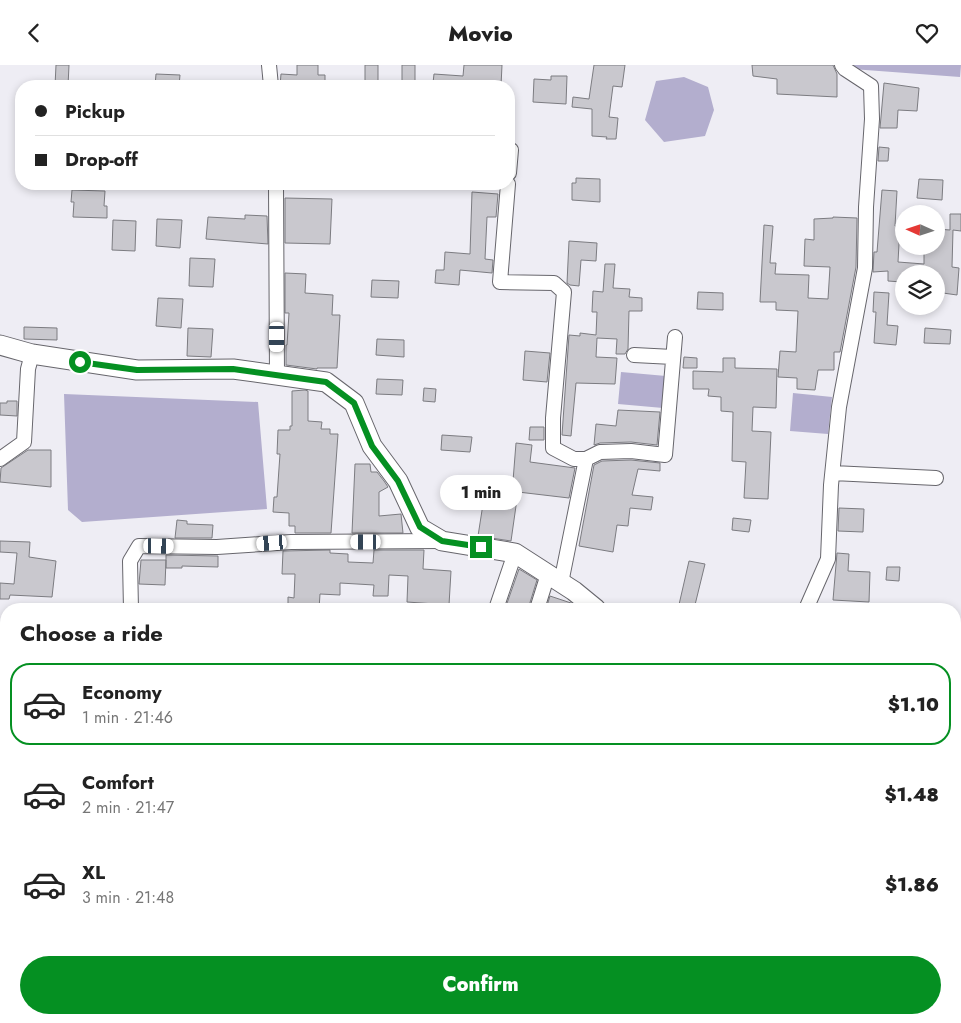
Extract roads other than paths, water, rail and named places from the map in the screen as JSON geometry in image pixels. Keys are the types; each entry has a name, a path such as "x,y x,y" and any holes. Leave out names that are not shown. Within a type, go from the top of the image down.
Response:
{"street":[{"path":"269,65 270,80"},
{"path":"809,603 828,559 832,473 838,407 865,268 866,207 872,119 871,86 842,65"},
{"path":"276,190 277,375"},
{"path":"508,190 500,282 554,283 564,292 553,417 553,448 574,459 586,459 600,452 631,451 665,455 675,337"},
{"path":"0,345 32,354 137,370 233,369 326,382 354,403 372,446 398,481 420,527 442,541"},
{"path":"0,459 24,441 28,369 32,354"},
{"path":"634,355 674,357"},
{"path":"540,603 554,578 586,459"},
{"path":"832,473 936,478"},
{"path":"132,603 130,561 139,546 217,547 291,542 442,541 515,553 574,591 589,603"},
{"path":"498,603 515,553"}]}
